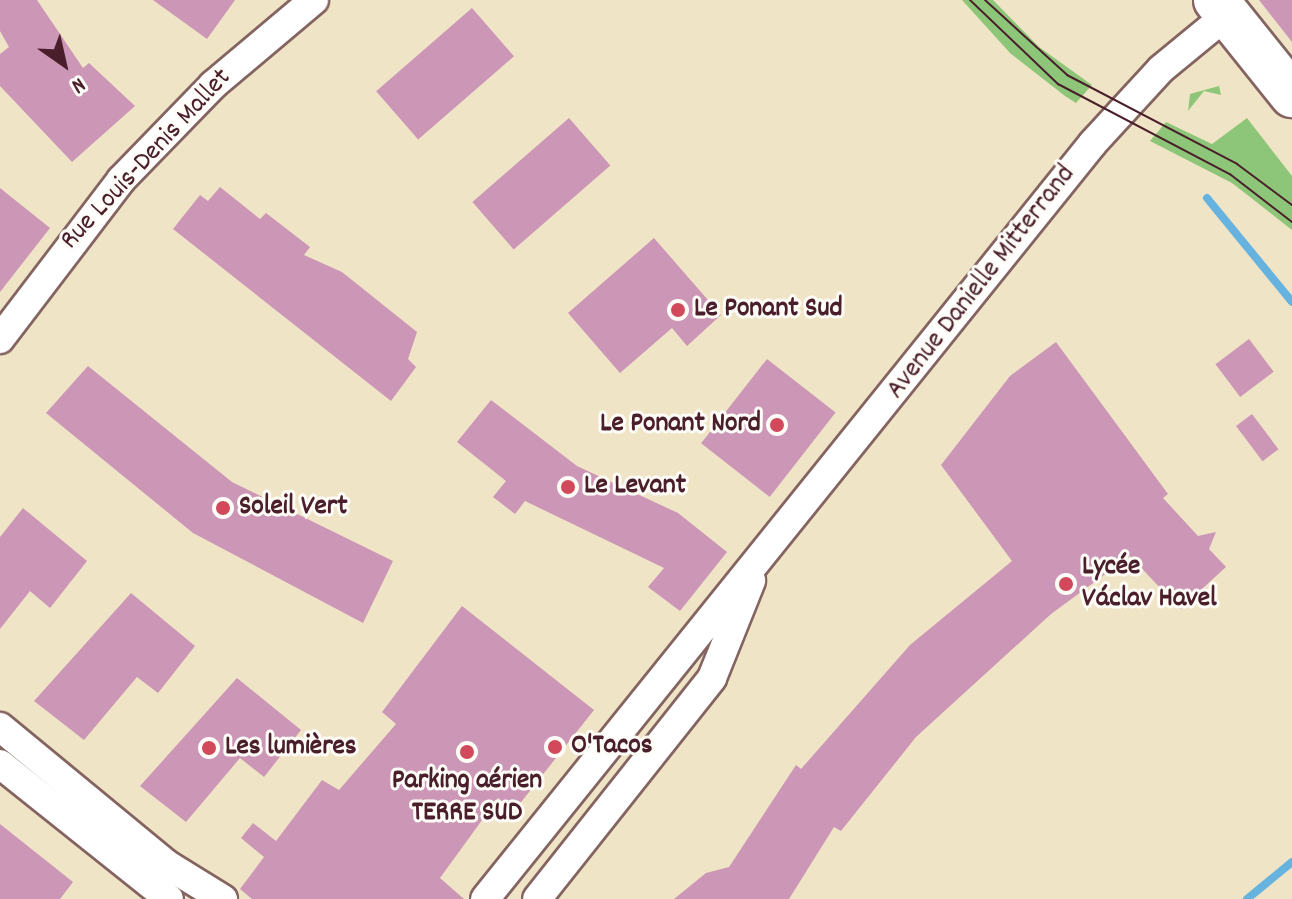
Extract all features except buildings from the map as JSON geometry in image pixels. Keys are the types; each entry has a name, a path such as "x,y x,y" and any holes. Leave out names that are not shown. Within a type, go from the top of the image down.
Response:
{"main road":[{"path":"1222,7 1292,95"}],"street":[{"name":"Rue Louis-Denis Mallet","path":"0,339 121,180 213,85 314,0"},
{"name":"Avenue Danielle Mitterrand","path":"485,899 702,625 755,569 1093,143 1222,7"},
{"name":"Avenue Danielle Mitterrand","path":"537,899 712,678 755,569"},
{"path":"0,727 166,864 223,899"},
{"path":"0,764 169,899"}],"green space":[{"path":"962,0 993,0 1039,47 1092,85 1076,103 1065,96 1010,53"},
{"path":"1219,86 1221,95 1204,91 1188,111 1190,94"},
{"path":"1247,118 1292,176 1292,230 1232,183 1150,141 1166,122 1212,144"}],"waterway":[{"path":"1207,198 1292,302"},
{"path":"1247,899 1292,862"}],"tram line":[{"path":"970,0 1058,84 1231,175 1292,222"},
{"path":"985,0 1067,75 1237,164 1292,205"}],"place":[{"name":"Le Ponant Sud","path":"678,310"},
{"name":"Le Ponant Nord","path":"777,425"},
{"name":"Le Levant","path":"568,487"},
{"name":"Soleil Vert","path":"223,508"},
{"name":"Lycée Václav Havel","path":"1066,584"},
{"name":"O'Tacos","path":"555,747"},
{"name":"Les lumières","path":"209,748"},
{"name":"Parking aérien TERRE SUD","path":"467,752"}]}
